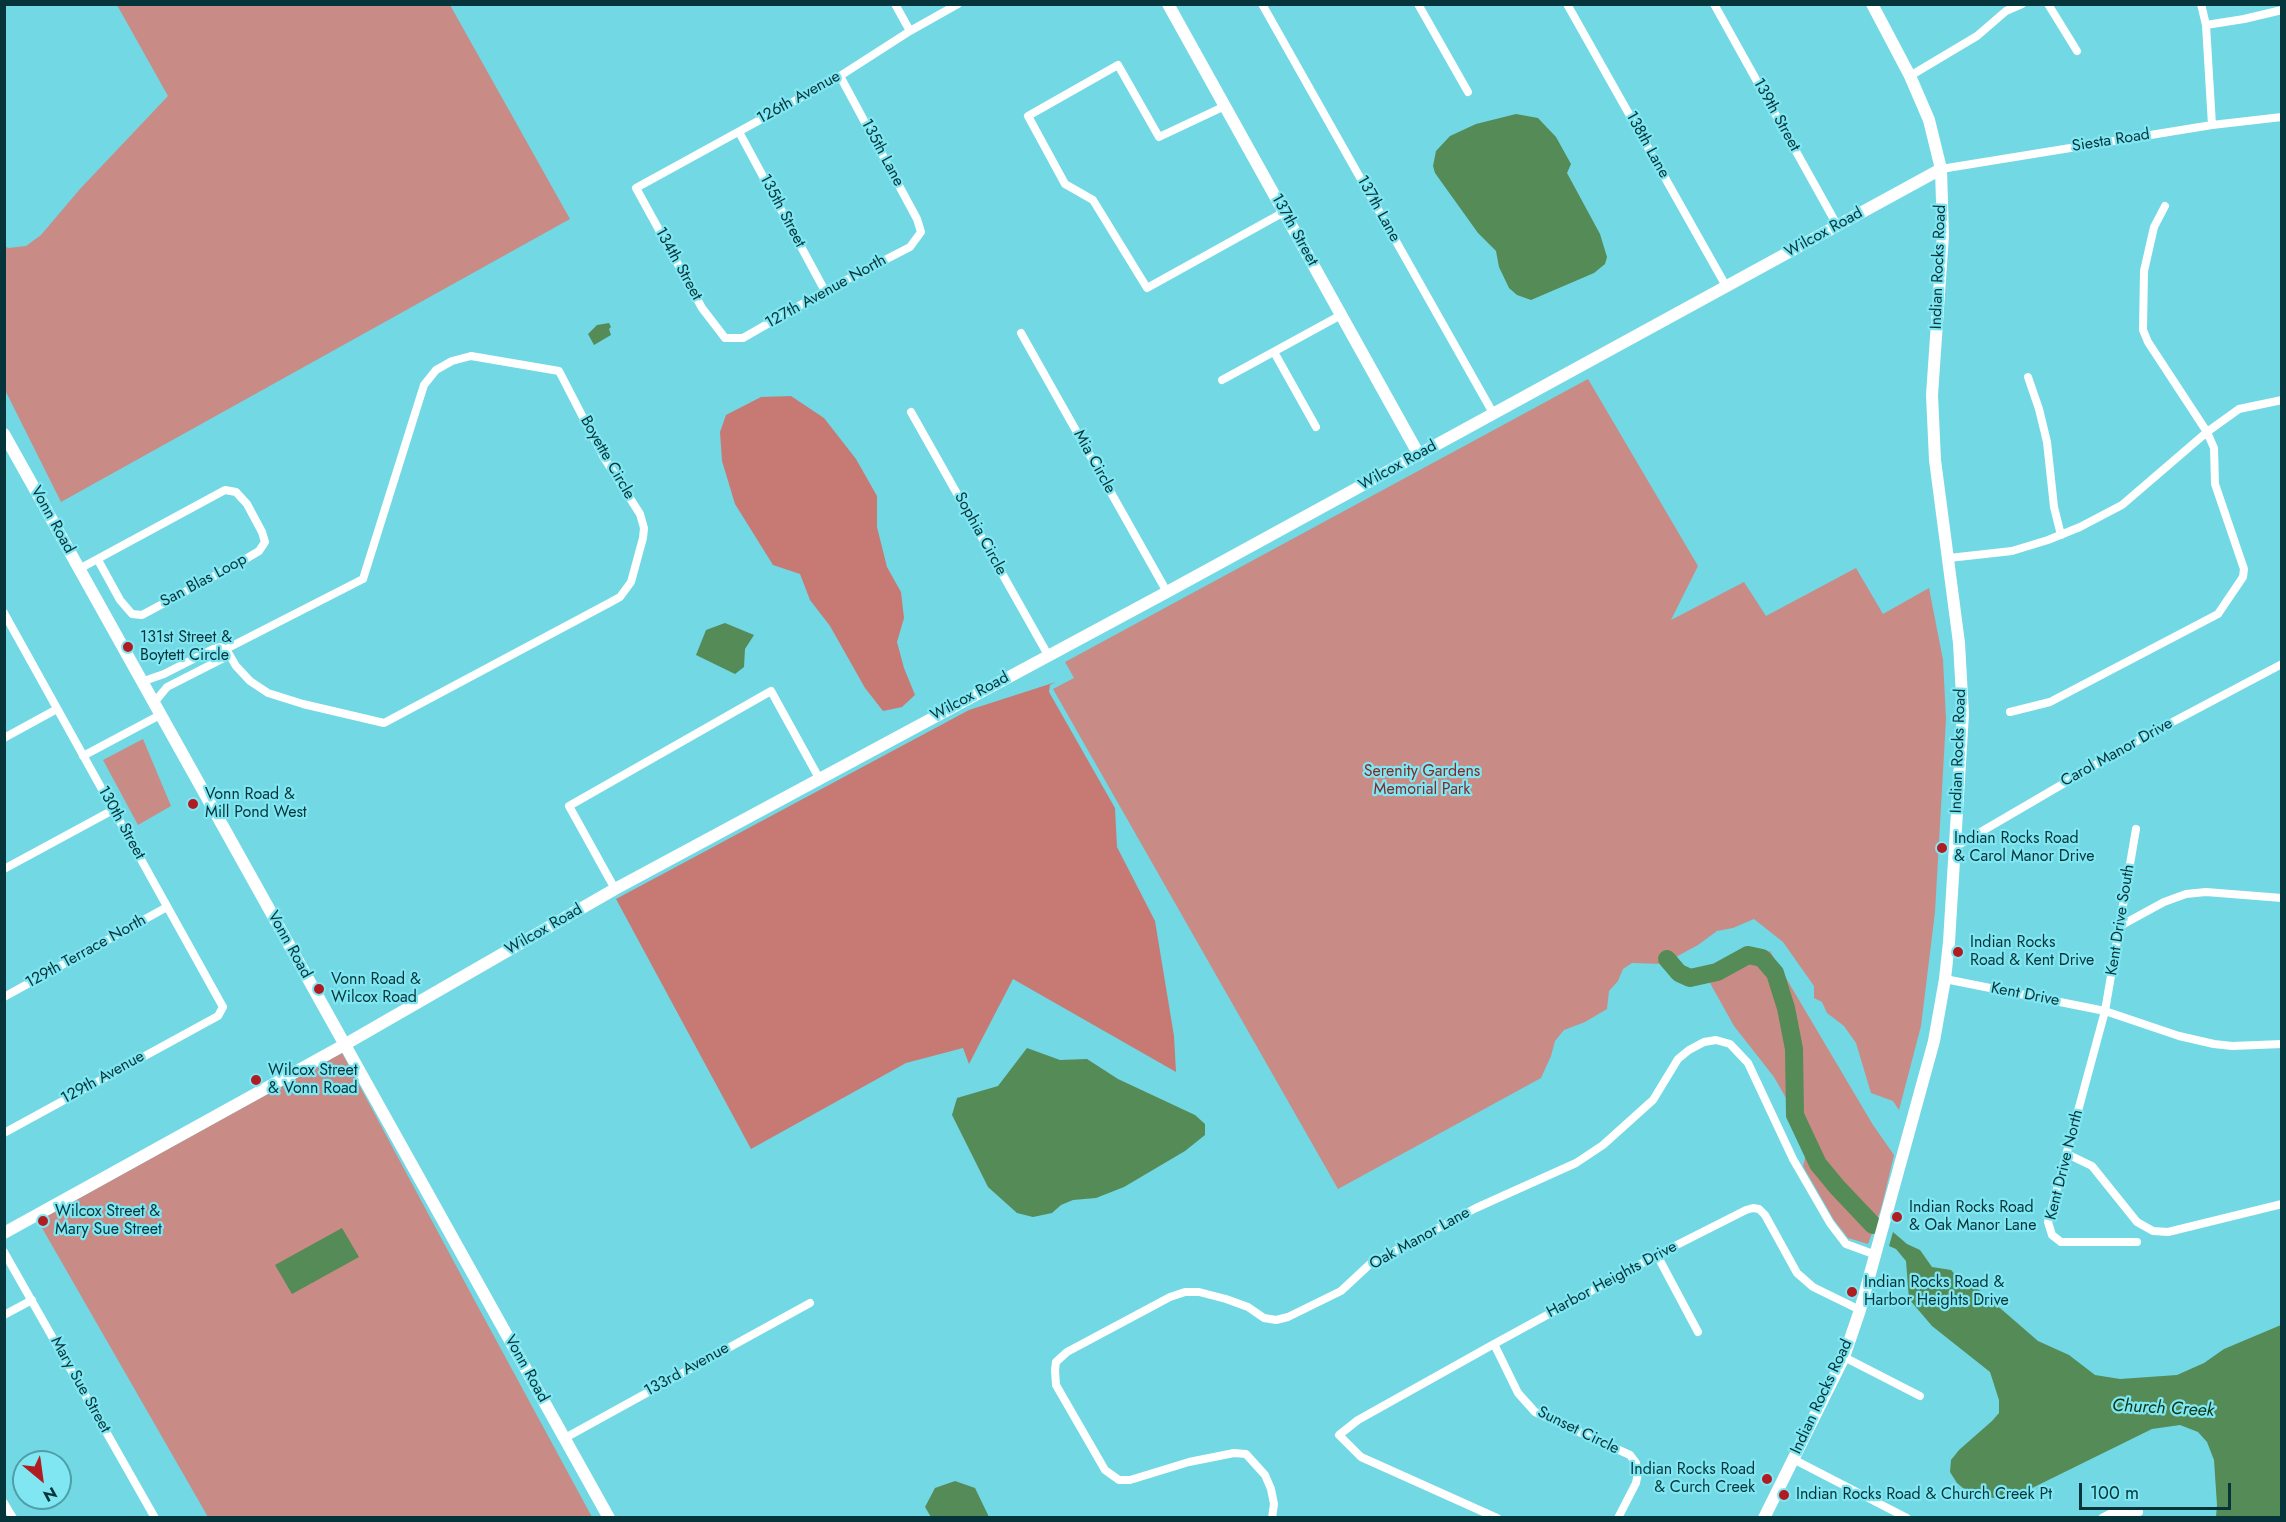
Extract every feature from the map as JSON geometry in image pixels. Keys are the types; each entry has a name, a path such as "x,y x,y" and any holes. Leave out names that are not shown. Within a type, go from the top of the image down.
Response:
{"street":[{"path":"895,4 910,31"},
{"name":"126th Avenue","path":"636,188 840,76 910,31 958,4"},
{"name":"137th Street","path":"1168,4 1419,455"},
{"name":"137th Lane","path":"1262,4 1493,413"},
{"path":"1418,4 1468,92"},
{"name":"138th Lane","path":"1567,4 1726,286"},
{"name":"139th Street","path":"1714,4 1838,225"},
{"name":"Indian Rocks Road","path":"1764,1518 1844,1357 1876,1255 1934,1041 1945,979 1955,847 1962,679 1949,558 1935,460 1932,395 1943,235 1941,169 1929,120 1910,76 1872,4"},
{"path":"1910,76 1977,36 2007,11 2022,4"},
{"path":"2048,4 2077,51"},
{"path":"2201,4 2206,25 2212,125"},
{"path":"2206,25 2244,20 2282,10"},
{"path":"1225,106 1159,137 1118,65 1028,116 1065,184 1093,200 1147,288 1284,212"},
{"name":"135th Lane","path":"840,76 917,219 921,232"},
{"name":"Siesta Road","path":"1941,169 2212,125 2282,117"},
{"name":"135th Street","path":"739,132 825,291"},
{"name":"Wilcox Road","path":"4,1233 344,1045 615,889 1167,592 1941,169"},
{"name":"134th Street","path":"636,188 702,308 725,338"},
{"path":"2010,712 2050,702 2218,614 2242,577 2244,568 2215,484 2214,448 2148,342 2143,330 2144,271 2154,227 2164,206"},
{"name":"127th Avenue North","path":"725,338 743,339 825,291 910,247 921,232"},
{"path":"1222,380 1341,315"},
{"name":"Mia Circle","path":"1021,333 1167,592"},
{"path":"1274,352 1316,427"},
{"name":"Boyette Circle","path":"141,682 164,674 213,649 226,649 363,579 424,385 436,370 452,361 471,356 559,371 603,456 640,514 644,528 638,562 631,582 620,597 384,723 303,704 268,693 250,681 236,666 226,649"},
{"path":"2028,377 2047,442 2054,507 2061,535"},
{"path":"1949,558 2012,551 2061,535 2122,505 2206,432 2239,410 2282,400"},
{"name":"Sophia Circle","path":"911,412 1048,655"},
{"name":"Vonn Road","path":"4,434 609,1518"},
{"name":"San Blas Loop","path":"79,569 225,490 236,492 247,504 265,542 258,551 244,560 142,615 132,614 120,600 98,560"},
{"name":"130th Street","path":"4,613 223,1007 218,1016 201,1024"},
{"name":"Boyette Circle","path":"83,756 157,709 167,687 222,659 226,649"},
{"name":"Carol Manor Drive","path":"1955,847 2133,743 2282,664"},
{"path":"615,889 569,807 771,691 819,778"},
{"path":"4,738 57,709"},
{"path":"4,869 113,810"},
{"name":"Kent Drive South","path":"2105,1011 2136,829"},
{"path":"2120,926 2164,902 2186,894 2205,892 2282,898"},
{"name":"129th Terrace North","path":"4,997 167,907"},
{"name":"Kent Drive","path":"1945,979 2105,1011 2179,1036 2214,1044 2232,1046 2282,1044"},
{"name":"Kent Drive North","path":"2105,1011 2048,1222 2052,1235 2061,1242 2137,1242"},
{"name":"129th Avenue","path":"4,1133 201,1024"},
{"name":"Oak Manor Lane","path":"1272,1518 1274,1504 1265,1475 1246,1454 1234,1453 1189,1462 1130,1480 1119,1480 1105,1470 1056,1385 1054,1370 1056,1362 1067,1352 1170,1297 1185,1292 1199,1292 1226,1299 1248,1307 1264,1318 1276,1320 1288,1317 1341,1291 1370,1264 1476,1208 1576,1163 1603,1145 1653,1100 1678,1059 1704,1042 1716,1040 1730,1044 1749,1063 1793,1159 1830,1223 1846,1244 1876,1255"},
{"path":"2067,1154 2092,1166 2137,1222 2153,1231 2168,1232 2282,1204"},
{"name":"Harbor Heights Drive","path":"1497,1518 1360,1456 1339,1435 1358,1420 1494,1344 1657,1255 1753,1208 1759,1209 1765,1215 1797,1273 1813,1287 1860,1310"},
{"name":"Mary Sue Street","path":"4,1252 155,1518"},
{"path":"1657,1255 1698,1332"},
{"path":"4,1315 32,1300"},
{"name":"133rd Avenue","path":"565,1438 810,1303"},
{"name":"Sunset Circle","path":"1494,1344 1518,1393 1534,1412 1630,1455 1636,1463 1638,1473 1636,1483 1618,1518"},
{"path":"1844,1357 1920,1396"},
{"path":"1793,1459 1907,1518"},
{"path":"4,1503 13,1518"},
{"path":"2102,1518 2113,1512 2139,1512"}],"green space":[{"path":"117,5 450,5 570,219 61,502 5,390 5,246 8,248 26,246 41,235 80,189 168,96"},
{"name":"Serenity Gardens Memorial Park","path":"1588,379 1698,566 1671,620 1744,582 1766,616 1856,568 1883,614 1929,588 1943,660 1946,719 1935,912 1921,1026 1899,1110 1893,1101 1871,1093 1856,1043 1844,1026 1827,1013 1822,1002 1814,998 1814,986 1783,942 1754,919 1733,928 1717,931 1698,945 1663,964 1632,963 1623,969 1618,981 1609,991 1607,1009 1585,1022 1564,1030 1555,1041 1541,1078 1338,1189 1053,689 1074,678 1065,662"},
{"path":"143,739 171,806 138,825 103,760"},
{"path":"1770,951 1873,1125 1894,1155 1881,1209 1868,1244 1848,1238 1834,1220 1803,1166 1808,1147 1794,1112 1774,1077 1734,1026 1710,983"},
{"path":"342,1053 592,1517 208,1517 38,1221"}],"shaded area":[{"path":"791,396 824,418 856,459 877,496 877,527 887,567 901,592 904,618 897,642 915,695 902,707 883,711 865,688 830,626 810,600 800,574 773,565 735,504 722,461 720,432 726,415 761,397"},
{"path":"1056,682 1050,685 1049,692 1115,808 1117,847 1155,921 1174,1036 1176,1072 1013,979 969,1064 963,1048 906,1063 751,1149 616,899 969,710"}],"water":[{"path":"1516,114 1538,118 1556,137 1571,164 1567,173 1600,234 1607,257 1605,264 1594,273 1531,300 1517,295 1509,288 1499,267 1496,251 1478,233 1435,173 1433,166 1436,151 1450,136 1476,124"},
{"path":"609,323 611,335 594,345 588,334 597,325"},
{"path":"725,623 754,635 745,649 744,667 735,674 696,655 706,630"},
{"path":"1027,1048 1060,1060 1087,1059 1118,1079 1195,1115 1205,1124 1205,1135 1185,1151 1124,1187 1096,1198 1073,1200 1061,1205 1052,1213 1033,1217 1017,1213 988,1187 952,1115 957,1098 998,1086"},
{"path":"342,1228 359,1257 292,1294 275,1265"},
{"path":"1893,1232 1907,1244 1920,1250 1932,1267 1951,1270 1964,1284 1970,1282 2038,1341 2069,1355 2095,1375 2120,1379 2177,1375 2204,1363 2224,1349 2281,1325 2281,1517 2216,1517 2214,1460 2207,1442 2198,1432 2180,1425 2152,1429 2022,1493 1993,1498 1963,1488 1950,1472 1951,1460 1999,1413 1999,1400 1990,1372 1932,1326 1909,1299 1906,1261 1896,1249 1889,1246"},
{"path":"955,1481 975,1488 989,1517 931,1517 925,1507 935,1488"}],"waterway":[{"name":"Church Creek","path":"1667,959 1679,973 1690,978 1717,972 1748,955 1762,958 1775,973 1786,1008 1794,1049 1795,1115 1818,1164 1873,1225"}],"place":[{"name":"131st Street & Boytett Circle","path":"128,647"},
{"name":"Vonn Road & Mill Pond West","path":"193,804"},
{"name":"Indian Rocks Road & Carol Manor Drive","path":"1942,848"},
{"name":"Indian Rocks Road & Kent Drive","path":"1958,952"},
{"name":"Vonn Road & Wilcox Road","path":"319,989"},
{"name":"Wilcox Street & Vonn Road","path":"256,1080"},
{"name":"Indian Rocks Road & Oak Manor Lane","path":"1897,1217"},
{"name":"Wilcox Street & Mary Sue Street","path":"43,1221"},
{"name":"Indian Rocks Road & Harbor Heights Drive","path":"1852,1292"},
{"name":"Indian Rocks Road & Curch Creek","path":"1767,1479"},
{"name":"Indian Rocks Road & Church Creek Pt","path":"1784,1495"}]}
